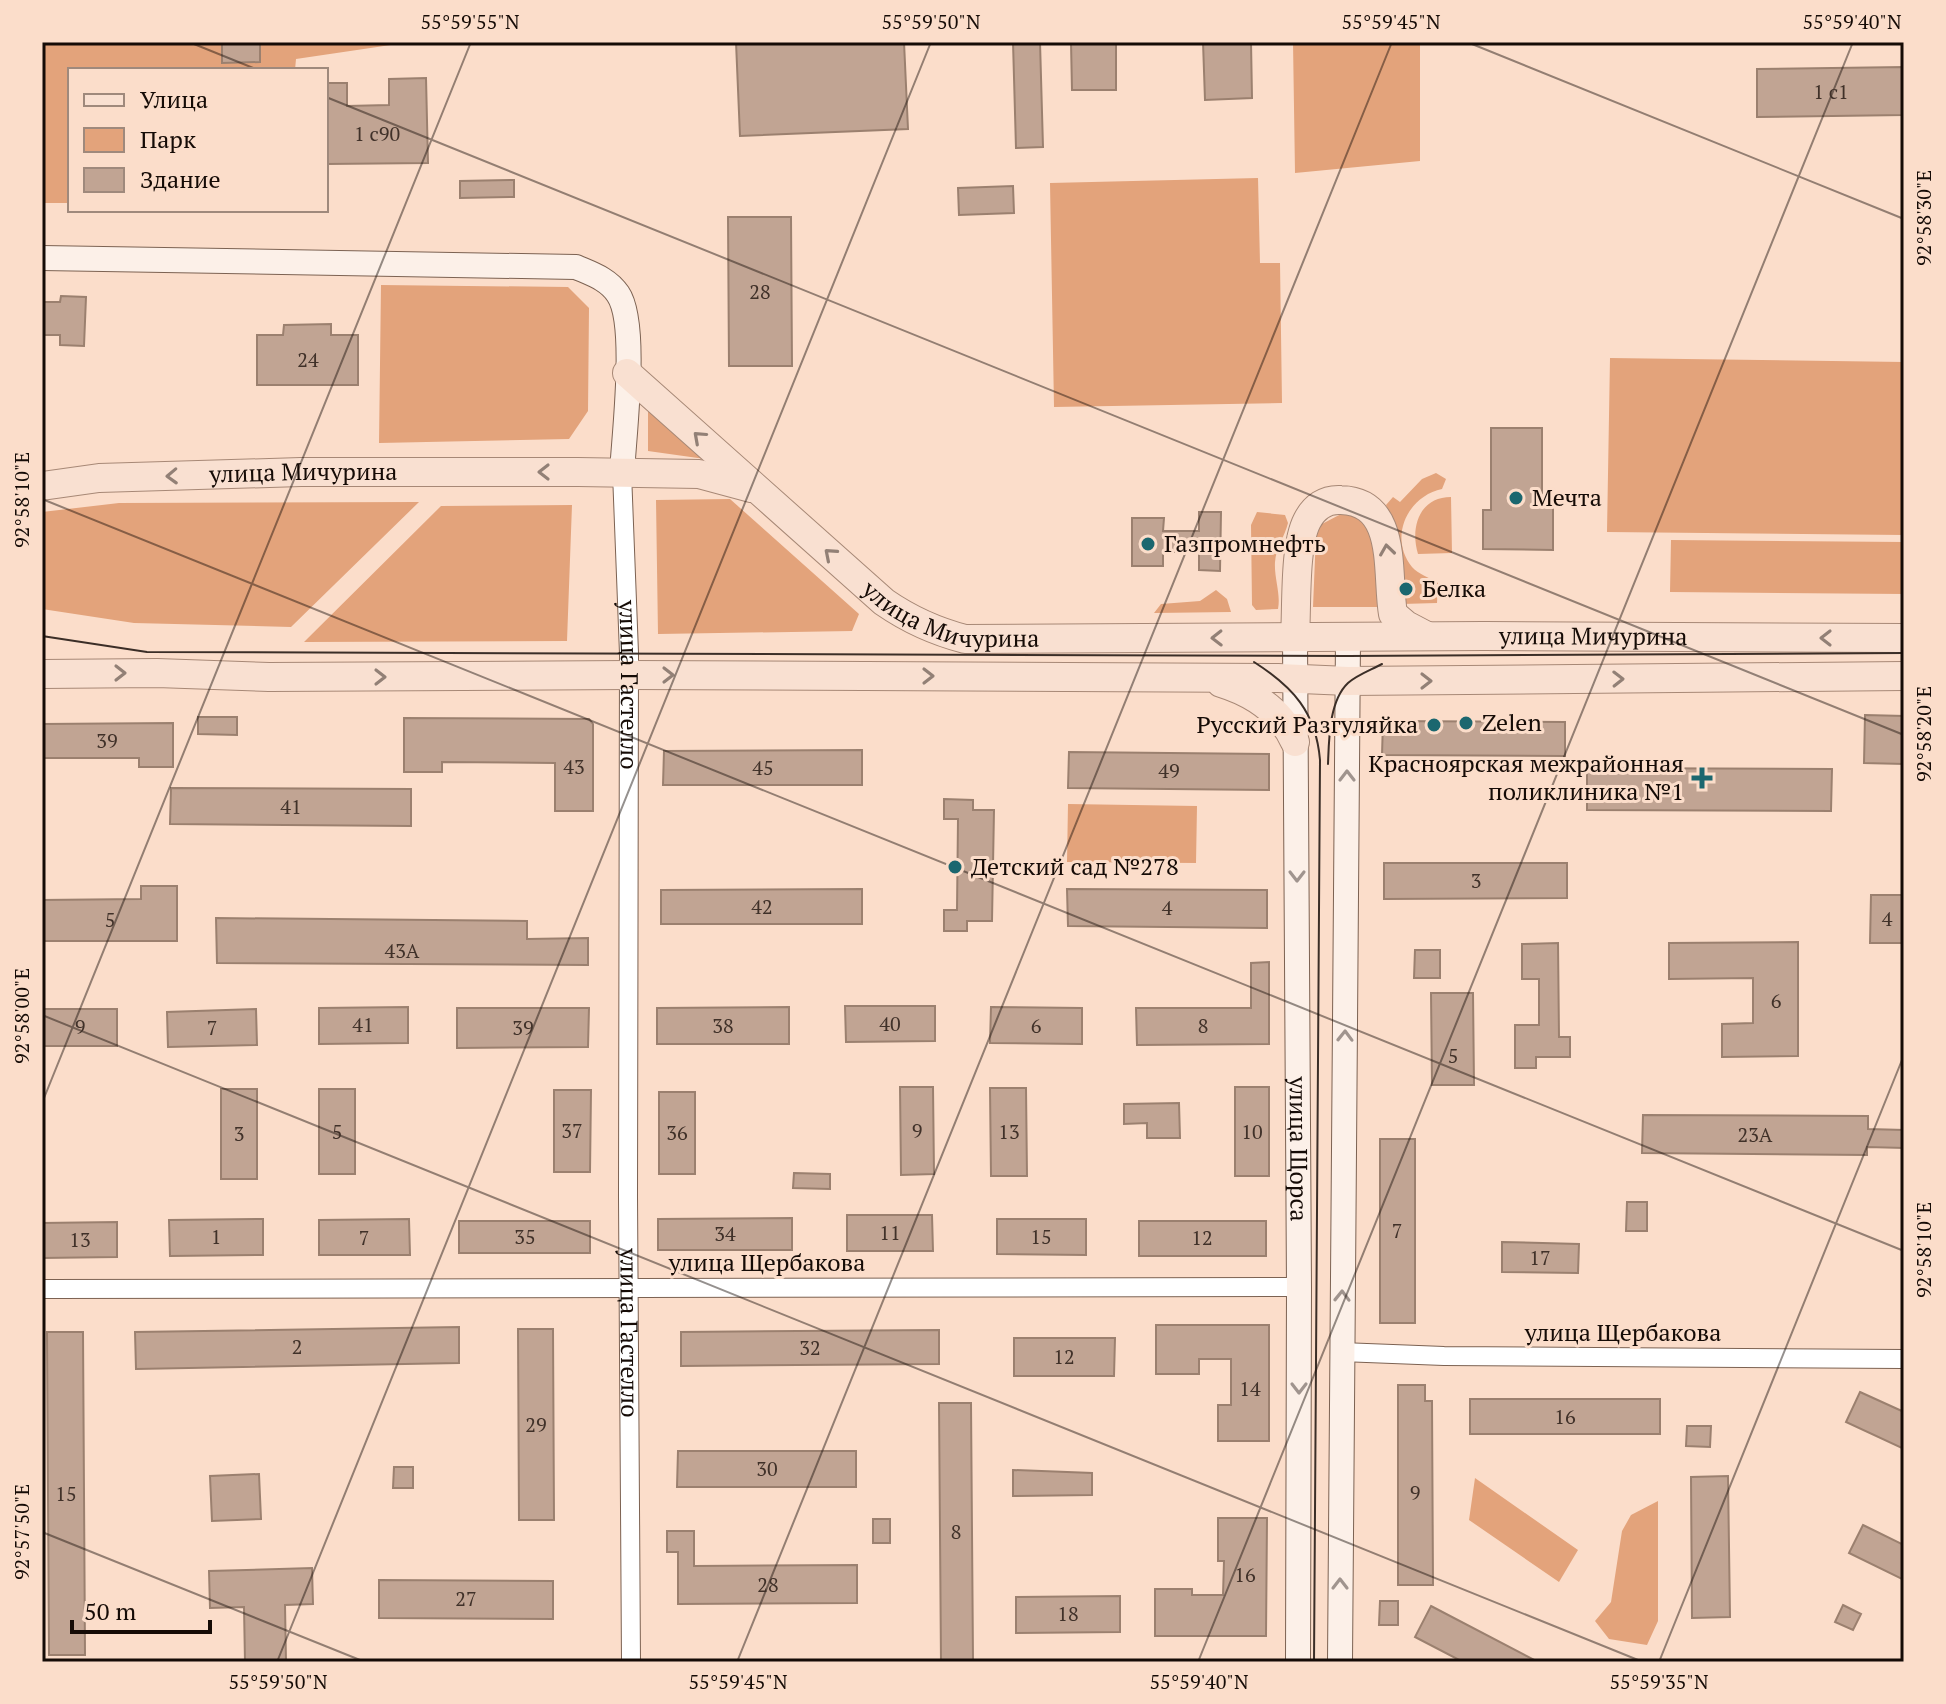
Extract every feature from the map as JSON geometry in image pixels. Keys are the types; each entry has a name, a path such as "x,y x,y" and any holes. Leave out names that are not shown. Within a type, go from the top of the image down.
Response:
{"main road":[{"name":"улица Гастелло","path":"42,258 576,267 602,278 618,294 628,319 622,473"},
{"path":"627,373 757,489"},
{"name":"улица Мичурина","path":"42,486 99,478 301,472 699,474 757,489 884,602 910,620 934,631 965,639 1428,636 1904,638"},
{"path":"1295,637 1301,542 1306,522 1321,503 1339,499 1357,502 1373,510 1387,545 1393,614 1428,636"},
{"name":"улица Щорса","path":"1295,637 1298,1662"},
{"name":"улица Щорса","path":"1340,1662 1348,638"},
{"name":"улица Мичурина","path":"42,674 1294,678 1348,681 1904,676"},
{"path":"1201,678 1236,688 1262,703 1287,725 1295,742"}],"street":[{"name":"улица Гастелло","path":"622,473 629,675 631,1662"},
{"name":"улица Щербакова","path":"42,1289 1299,1287"},
{"name":"улица Щербакова","path":"1341,1352 1444,1356 1904,1359"}],"green space":[{"path":"411,42 296,59 295,68 68,68 68,203 42,203 42,43"},
{"path":"1293,42 1420,42 1420,161 1295,173"},
{"path":"1258,178 1260,263 1280,263 1282,403 1054,407 1050,183"},
{"path":"381,285 568,287 589,308 588,411 569,439 379,443"},
{"path":"1610,358 1904,362 1904,535 1607,532"},
{"path":"648,410 705,459 648,451"},
{"path":"1436,473 1446,479 1442,489 1430,493 1411,509 1405,519 1402,543 1412,567 1438,583 1437,603 1402,604 1395,531 1386,505 1393,497 1400,502 1422,479"},
{"path":"1451,497 1452,553 1418,554 1416,525 1424,508 1440,498"},
{"path":"730,499 859,614 852,631 658,634 656,500"},
{"path":"419,502 291,627 134,623 42,609 42,512 119,503"},
{"path":"572,505 567,641 304,642 441,506"},
{"path":"1257,512 1285,515 1288,523 1275,562 1278,609 1256,610 1252,605 1251,525"},
{"path":"1341,514 1355,517 1365,524 1372,535 1376,549 1377,607 1313,607 1316,534 1322,524"},
{"path":"1671,540 1904,542 1904,594 1670,592"},
{"path":"1216,590 1227,599 1231,612 1154,613 1161,604 1200,601"},
{"path":"1068,804 1197,806 1196,863 1067,862"},
{"path":"1475,1478 1578,1550 1559,1582 1469,1520"},
{"path":"1658,1501 1658,1621 1647,1645 1609,1639 1595,1621 1611,1602 1622,1531 1631,1515"}],"building":[{"path":"222,42 260,42 260,62 222,63"},
{"path":"736,42 904,42 908,129 740,136"},
{"path":"1013,42 1040,42 1043,147 1016,148"},
{"path":"1071,42 1116,42 1116,90 1072,90"},
{"path":"1203,42 1251,42 1252,98 1205,100"},
{"path":"1904,67 1904,115 1757,117 1757,69"},
{"path":"426,78 428,163 328,164 328,83 347,83 347,106 389,105 389,79"},
{"path":"514,180 514,197 460,198 460,181"},
{"path":"1013,186 1014,213 959,215 958,188"},
{"path":"728,217 791,217 792,366 729,366"},
{"path":"61,296 86,297 84,346 60,345 60,335 42,335 42,302 60,302"},
{"path":"331,324 331,335 358,335 358,385 257,385 257,335 283,335 284,325"},
{"path":"1491,428 1542,428 1542,506 1553,507 1553,550 1483,549 1483,510 1491,510"},
{"path":"1199,512 1221,512 1220,571 1199,570 1199,552 1163,552 1163,566 1132,566 1132,518 1164,518 1163,531 1199,531"},
{"path":"1865,715 1904,716 1904,764 1864,763"},
{"path":"198,717 237,717 237,735 198,734"},
{"path":"404,718 589,719 593,724 593,811 555,811 555,763 442,762 442,772 404,772"},
{"path":"1383,721 1565,722 1565,756 1382,755"},
{"path":"173,723 173,767 139,767 139,758 42,758 42,724"},
{"path":"862,750 862,785 663,785 664,751"},
{"path":"1069,752 1269,754 1269,790 1068,788"},
{"path":"1587,768 1832,769 1831,811 1587,810"},
{"path":"171,788 411,789 411,826 170,824"},
{"path":"944,799 973,800 973,810 994,810 992,921 967,921 967,931 944,931 944,910 957,910 958,819 944,819"},
{"path":"1384,863 1567,863 1567,898 1384,899"},
{"path":"141,886 177,886 177,941 42,941 42,900 141,899"},
{"path":"862,889 862,924 661,924 661,890"},
{"path":"1067,889 1267,890 1267,928 1068,926"},
{"path":"1871,895 1904,895 1904,943 1870,943"},
{"path":"216,918 527,921 527,939 588,938 588,965 217,963"},
{"path":"1798,942 1798,1056 1722,1057 1722,1024 1753,1023 1753,978 1669,979 1669,943"},
{"path":"1558,943 1559,1037 1570,1037 1570,1057 1536,1057 1536,1068 1515,1068 1515,1025 1539,1025 1539,979 1522,979 1522,944"},
{"path":"1415,950 1440,950 1440,978 1414,978"},
{"path":"1269,962 1269,1044 1137,1045 1136,1008 1251,1008 1251,963"},
{"path":"1431,993 1473,993 1474,1085 1432,1085"},
{"path":"845,1006 935,1006 935,1041 846,1042"},
{"path":"408,1007 408,1043 319,1044 319,1008"},
{"path":"789,1007 789,1044 657,1044 657,1008"},
{"path":"991,1007 1082,1008 1082,1044 990,1043"},
{"path":"457,1008 589,1008 588,1047 457,1048"},
{"path":"42,1009 117,1009 117,1046 42,1046"},
{"path":"256,1009 257,1045 168,1047 167,1012"},
{"path":"900,1087 933,1087 934,1174 901,1175"},
{"path":"1235,1087 1269,1087 1269,1176 1235,1176"},
{"path":"990,1088 1026,1088 1027,1176 991,1176"},
{"path":"221,1089 257,1089 257,1179 221,1179"},
{"path":"319,1089 355,1089 355,1174 319,1174"},
{"path":"554,1090 591,1090 590,1172 554,1172"},
{"path":"659,1092 695,1092 695,1174 659,1174"},
{"path":"1179,1103 1180,1138 1147,1138 1147,1123 1124,1124 1124,1104"},
{"path":"1643,1115 1868,1116 1868,1129 1904,1130 1904,1148 1867,1147 1867,1155 1642,1153"},
{"path":"1380,1139 1415,1139 1415,1323 1380,1323"},
{"path":"794,1173 830,1174 830,1189 793,1188"},
{"path":"1627,1202 1647,1202 1647,1231 1626,1231"},
{"path":"847,1215 932,1215 933,1251 847,1251"},
{"path":"792,1218 792,1250 658,1250 658,1219"},
{"path":"263,1219 263,1255 170,1256 169,1220"},
{"path":"409,1219 410,1255 319,1255 319,1220"},
{"path":"997,1219 1086,1219 1086,1255 997,1254"},
{"path":"459,1221 590,1221 590,1253 459,1253"},
{"path":"1139,1221 1266,1221 1266,1256 1139,1256"},
{"path":"117,1222 117,1257 42,1258 42,1223"},
{"path":"1502,1242 1579,1244 1578,1273 1502,1272"},
{"path":"1156,1325 1269,1325 1269,1441 1218,1441 1218,1405 1231,1405 1231,1359 1199,1359 1199,1374 1156,1374"},
{"path":"459,1327 459,1363 136,1369 135,1332"},
{"path":"518,1329 553,1329 554,1520 519,1520"},
{"path":"939,1330 939,1364 681,1366 681,1332"},
{"path":"47,1332 83,1332 85,1655 49,1655"},
{"path":"1014,1338 1115,1338 1114,1376 1014,1376"},
{"path":"1398,1385 1425,1385 1425,1401 1432,1401 1433,1585 1398,1585"},
{"path":"1860,1392 1904,1412 1904,1449 1846,1422"},
{"path":"1470,1399 1660,1399 1660,1434 1470,1434"},
{"path":"939,1403 971,1403 973,1661 941,1662"},
{"path":"1687,1426 1711,1426 1710,1447 1686,1446"},
{"path":"678,1451 856,1451 856,1487 677,1487"},
{"path":"394,1467 413,1467 413,1488 393,1488"},
{"path":"1013,1470 1092,1473 1092,1495 1013,1496"},
{"path":"259,1474 261,1519 212,1521 210,1476"},
{"path":"1728,1476 1730,1617 1692,1618 1691,1477"},
{"path":"1218,1518 1267,1518 1266,1636 1155,1636 1155,1589 1192,1589 1192,1595 1223,1595 1224,1561 1218,1561"},
{"path":"873,1519 890,1519 890,1543 873,1543"},
{"path":"1863,1525 1904,1545 1904,1580 1849,1553"},
{"path":"667,1531 694,1531 694,1566 857,1565 857,1603 678,1604 678,1552 667,1552"},
{"path":"312,1568 313,1604 285,1605 286,1662 245,1662 244,1607 210,1608 209,1571"},
{"path":"379,1580 553,1581 553,1619 379,1618"},
{"path":"1120,1596 1120,1632 1016,1633 1016,1597"},
{"path":"1380,1601 1398,1601 1398,1625 1379,1625"},
{"path":"1843,1605 1861,1614 1853,1630 1835,1622"},
{"path":"1431,1606 1538,1662 1463,1662 1415,1637"}],"tram line":[{"path":"42,636 147,652 1348,656 1904,653"},
{"path":"1254,662 1280,681 1300,702 1313,728 1320,760 1314,1662"},
{"path":"1328,764 1331,721 1337,700 1348,683 1382,664"}],"place":[{"name":"Мечта","path":"1516,498"},
{"name":"Газпромнефть","path":"1148,544"},
{"name":"Белка","path":"1406,589"},
{"name":"Zelen","path":"1466,723"},
{"name":"Русский Разгуляйка","path":"1434,725"},
{"name":"Красноярская межрайонная поликлиника №1","path":"1702,778"},
{"name":"Детский сад №278","path":"955,867"}]}
